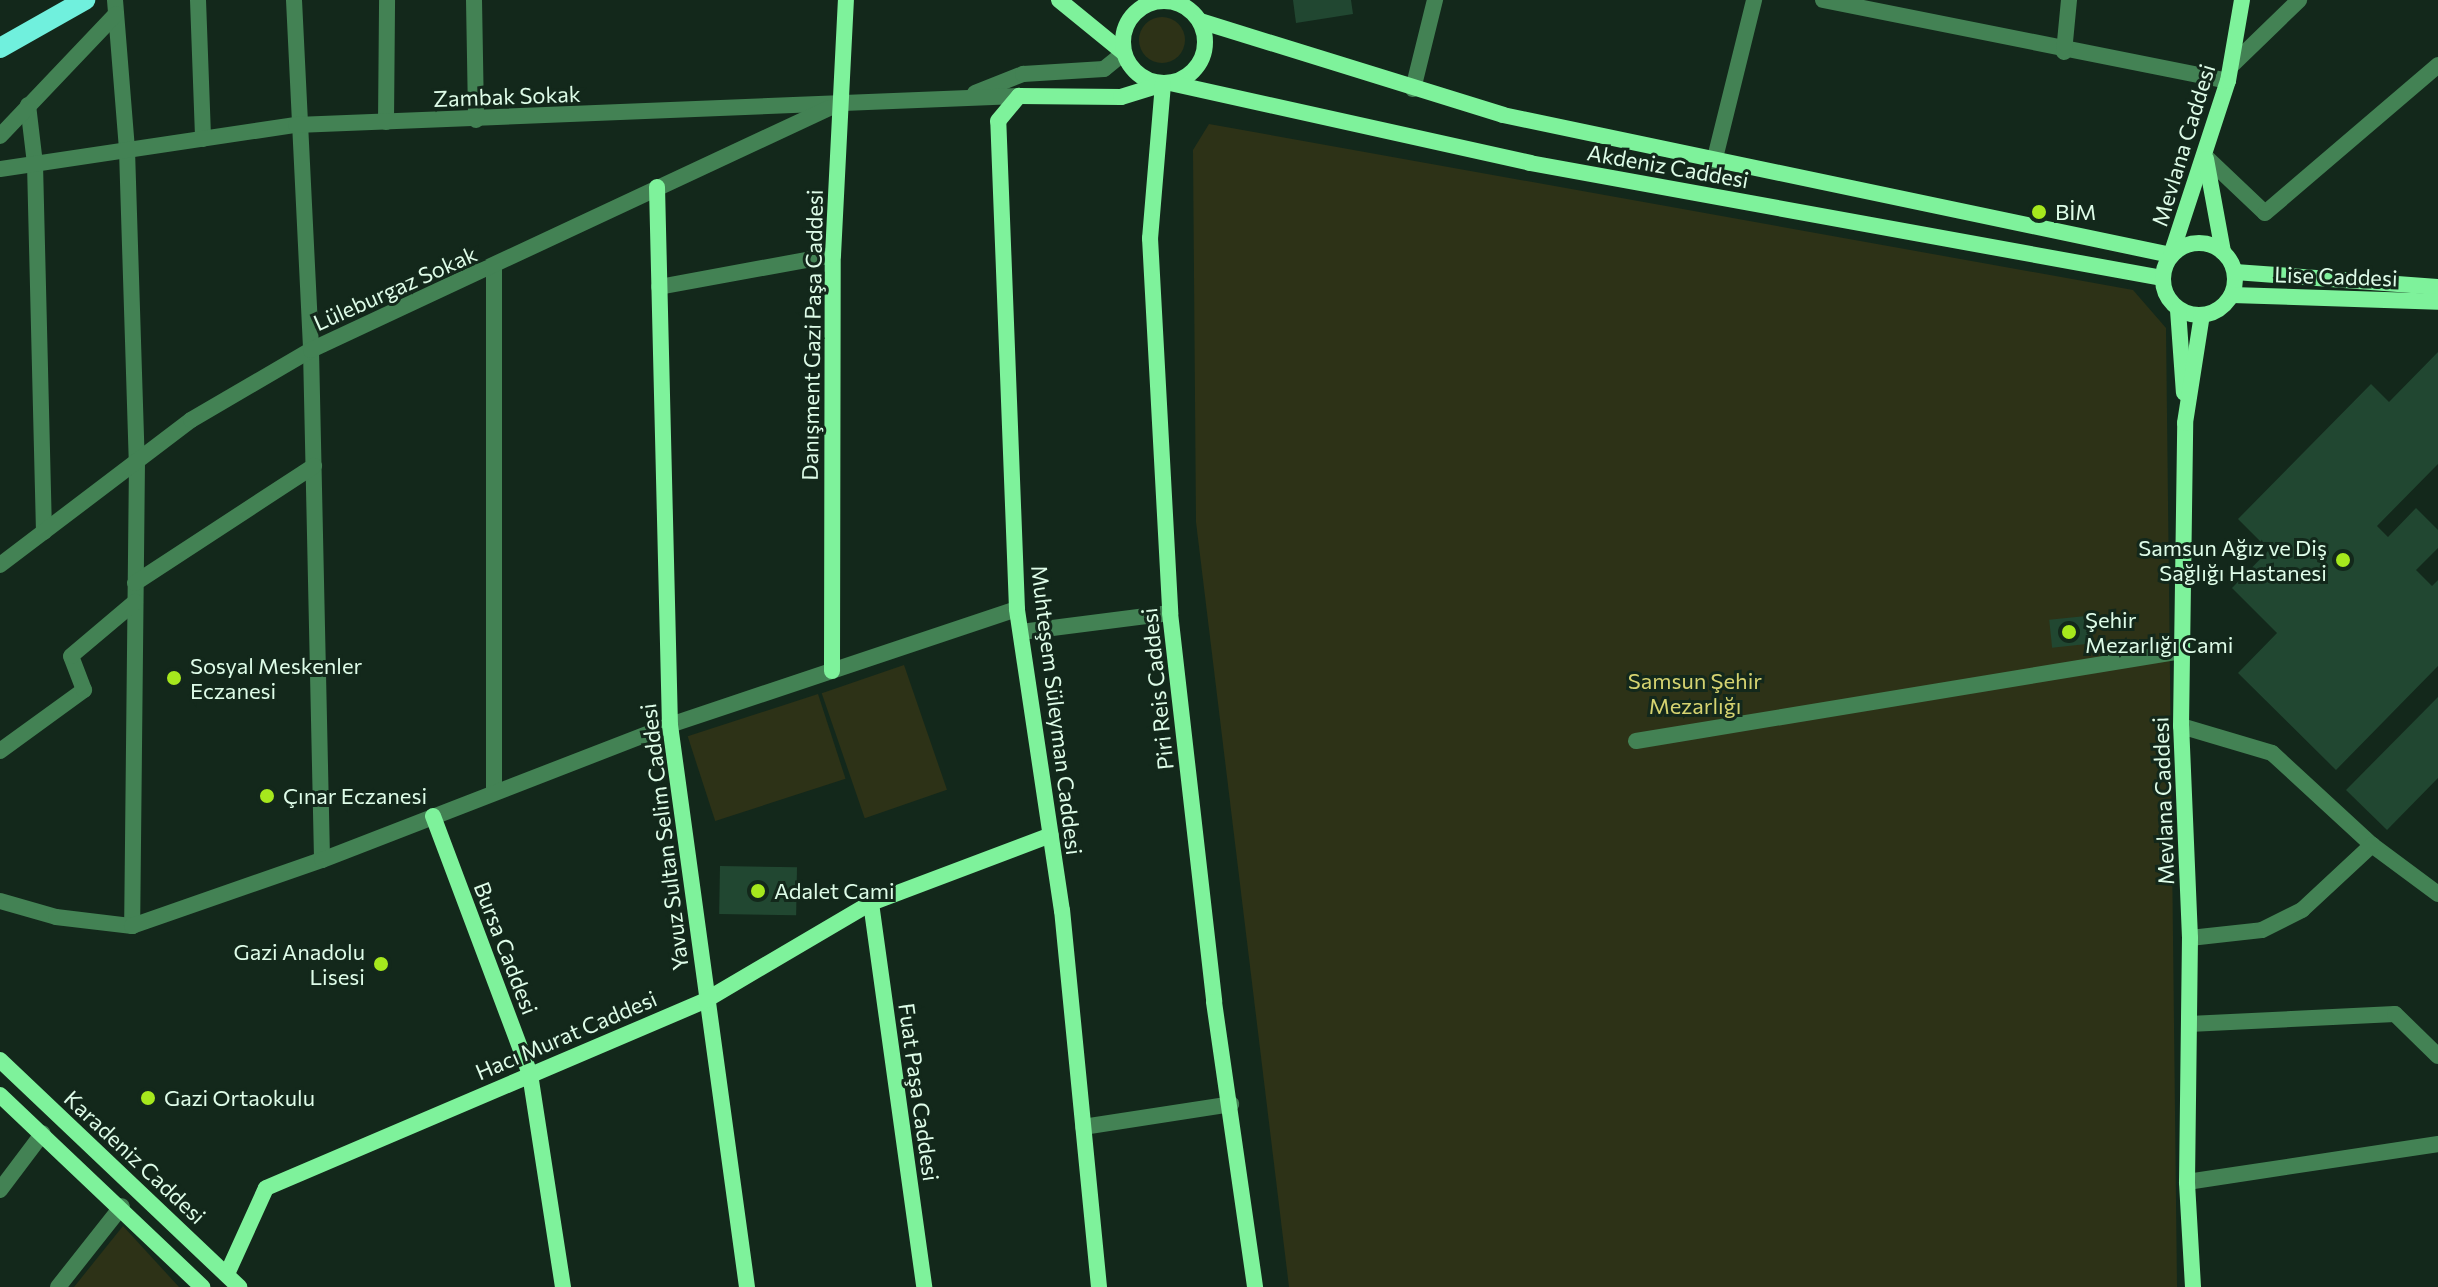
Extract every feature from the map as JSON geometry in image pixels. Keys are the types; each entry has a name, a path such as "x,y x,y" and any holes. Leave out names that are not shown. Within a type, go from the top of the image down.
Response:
{"main road":[{"path":"0,48 85,0"}],"street":[{"path":"198,0 203,139"},
{"path":"294,0 296,125 311,350 322,860"},
{"path":"386,122 387,0"},
{"path":"474,0 476,120"},
{"name":"Danışment Gazi Paşa Caddesi","path":"832,671 833,255 846,0"},
{"path":"1059,0 1124,53 1138,75 1166,83"},
{"path":"1413,89 1435,0"},
{"path":"1714,162 1754,0"},
{"path":"1823,0 1930,19 2064,52 2230,74 2299,0"},
{"path":"1918,0 1930,19"},
{"path":"2064,52 2069,0"},
{"name":"Mevlana Caddesi","path":"2171,255 2206,157 2230,74 2242,0"},
{"path":"962,98 1023,74 1104,69 1124,53 1125,27 1133,14 1150,1 1186,3 1200,21 1206,42 1204,56 1187,77 1121,97 1019,96"},
{"path":"0,136 115,7"},
{"path":"115,7 127,150 137,461 132,926"},
{"name":"Akdeniz Caddesi","path":"1200,21 1503,115 1714,162 2171,255"},
{"path":"2206,157 2265,213 2438,65"},
{"name":"Akdeniz Caddesi","path":"1166,83 1530,163 2162,278"},
{"name":"Piri Reis Caddesi","path":"1166,83 1150,238 1170,613 1214,1002 1255,1287"},
{"name":"Zambak Sokak","path":"0,169 296,125 1019,96"},
{"name":"Muhteşem Süleyman Caddesi","path":"1019,96 998,121 1017,609 1051,835 1099,1287"},
{"name":"Lüleburgaz Sokak","path":"0,565 191,420 311,350 839,103"},
{"path":"28,105 35,164 44,532"},
{"path":"2206,157 2223,252 2235,272 2232,295 2224,305 2202,315 2178,310 2169,301 2162,278 2171,255 2202,242 2223,252"},
{"name":"Yavuz Sultan Selim Caddesi","path":"657,187 670,725 747,1287"},
{"path":"659,287 833,255"},
{"path":"494,267 494,791"},
{"name":"Lise Caddesi","path":"2235,272 2438,287"},
{"name":"Lise Caddesi","path":"2232,295 2438,302"},
{"path":"2178,310 2185,423"},
{"name":"Mevlana Caddesi","path":"2193,1287 2187,1182 2190,938 2181,726 2185,423 2202,315"},
{"path":"135,583 314,466"},
{"path":"0,751 84,690 71,656 135,602"},
{"path":"0,901 56,917 132,926 322,860 670,725 1017,609"},
{"path":"1021,632 1170,613"},
{"path":"1636,741 2182,651"},
{"path":"2181,726 2272,753 2372,845 2438,894"},
{"name":"Bursa Caddesi","path":"433,816 530,1074 563,1287"},
{"name":"Hacı Murat Caddesi","path":"227,1274 266,1188 706,1000 871,903 1051,835"},
{"path":"2190,938 2262,930 2302,910 2372,845"},
{"name":"Fuat Paşa Caddesi","path":"871,903 924,1287"},
{"path":"2189,1024 2395,1014 2438,1056"},
{"name":"Karadeniz Caddesi","path":"0,1060 239,1287"},
{"name":"Karadeniz Caddesi","path":"0,1095 122,1206 202,1287"},
{"path":"1083,1127 1231,1104"},
{"path":"0,1190 43,1133"},
{"path":"2187,1182 2438,1144"},
{"path":"58,1287 122,1206"}],"green space":[{"path":"1162,17 1178,24 1185,40 1178,56 1162,63 1146,56 1139,40 1146,24"},
{"name":"Samsun Şehir Mezarlığı","path":"1209,124 2133,290 2166,328 2177,1287 1289,1287 1196,522 1193,150"},
{"path":"904,665 947,790 865,818 822,693"},
{"path":"818,694 846,779 715,821 688,736"},
{"path":"123,1226 179,1287 74,1287"}],"building":[{"path":"1293,0 1351,0 1353,14 1296,23"},
{"name":"Samsun Ağız ve Diş Sağlığı Hastanesi","path":"2438,352 2438,464 2377,526 2388,537 2416,508 2438,530 2438,548 2416,570 2432,586 2438,580 2438,666 2336,770 2238,673 2277,633 2232,588 2269,550 2238,519 2371,384 2389,402"},
{"name":"Şehir Mezarlığı Cami","path":"2086,616 2089,644 2052,648 2049,620"},
{"path":"2438,697 2438,778 2387,830 2346,790"},
{"name":"Adalet Cami","path":"720,866 797,867 796,915 719,914"}],"place":[{"name":"BİM","path":"2039,212"},
{"name":"Samsun Ağız ve Diş Sağlığı Hastanesi","path":"2343,560"},
{"name":"Şehir Mezarlığı Cami","path":"2069,632"},
{"name":"Sosyal Meskenler Eczanesi","path":"174,678"},
{"name":"Çınar Eczanesi","path":"267,796"},
{"name":"Adalet Cami","path":"758,891"},
{"name":"Gazi Anadolu Lisesi","path":"381,964"},
{"name":"Gazi Ortaokulu","path":"148,1098"}]}
